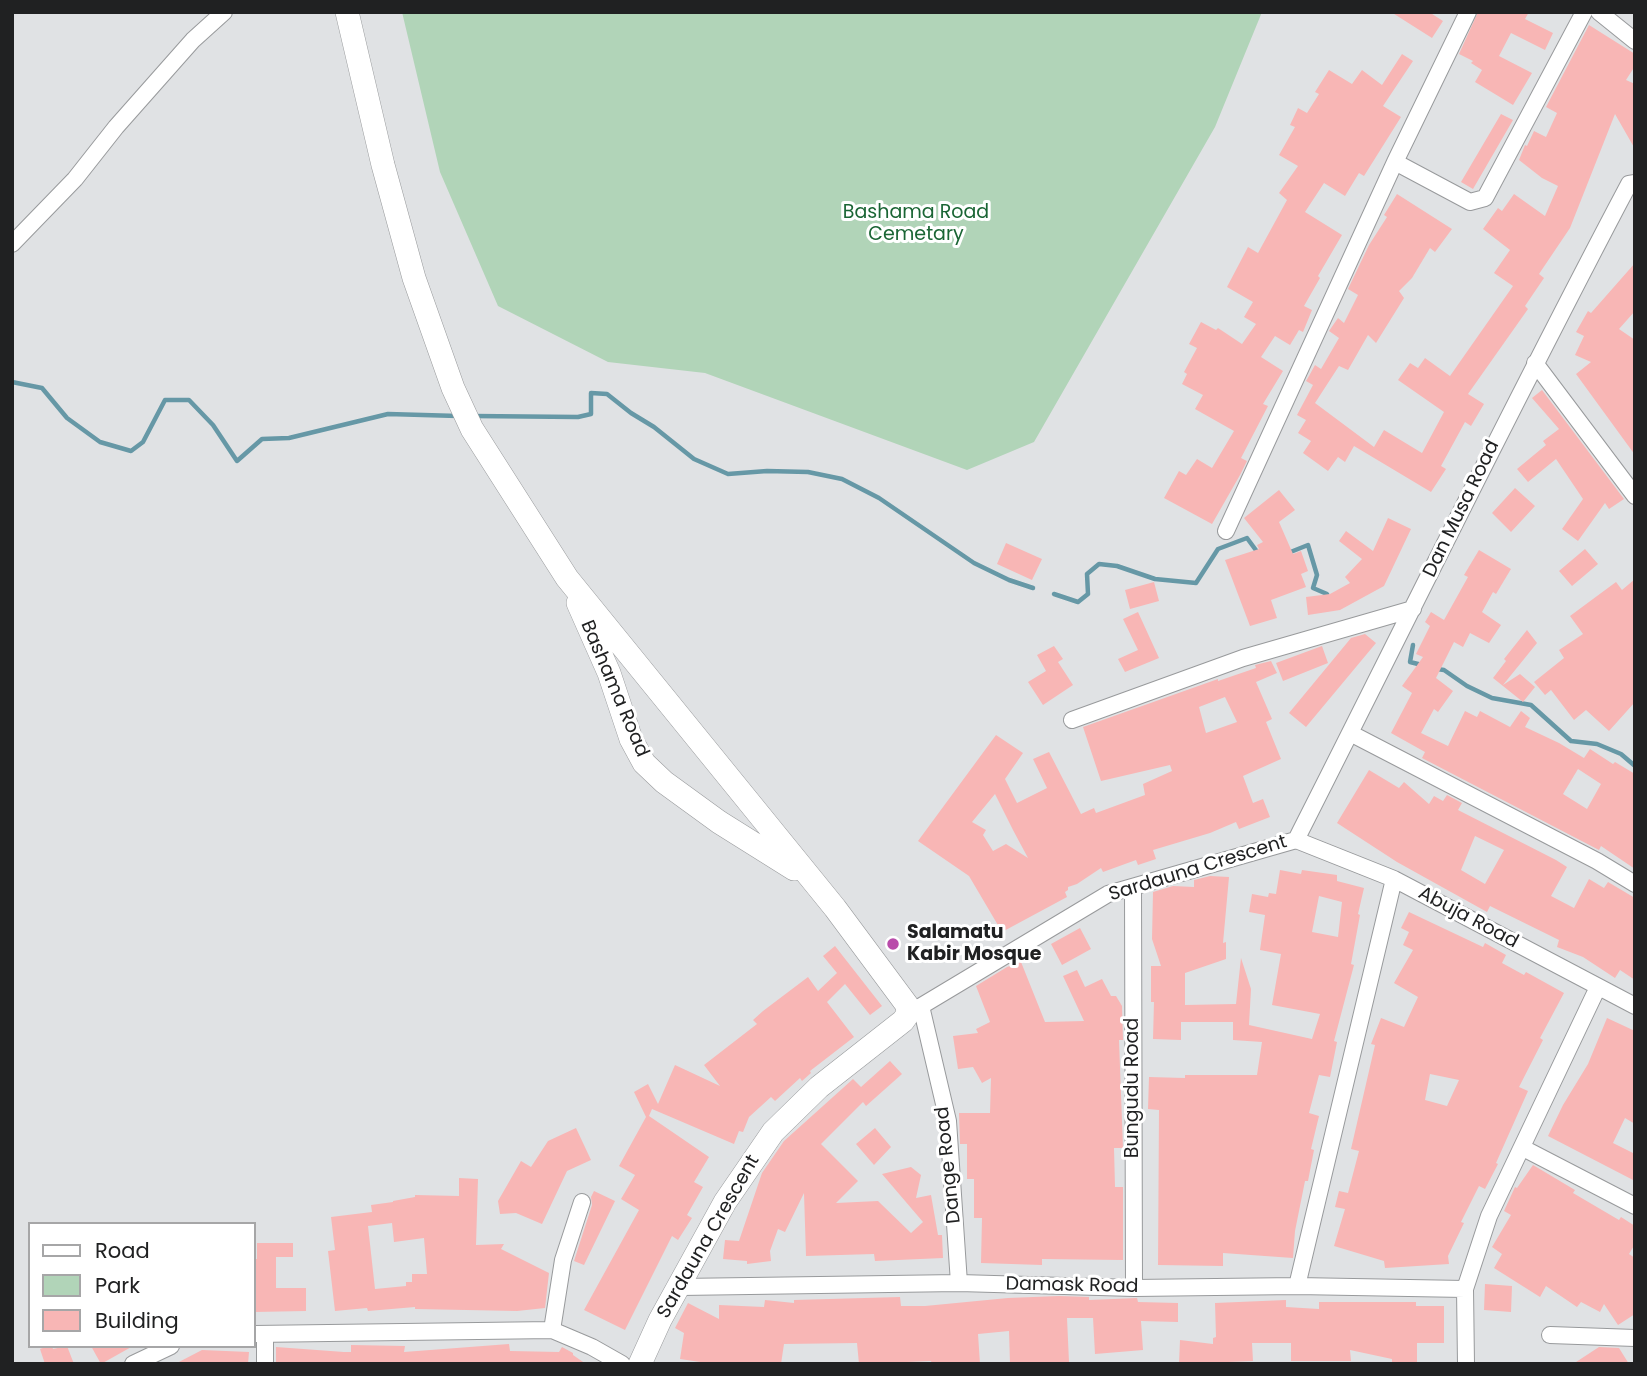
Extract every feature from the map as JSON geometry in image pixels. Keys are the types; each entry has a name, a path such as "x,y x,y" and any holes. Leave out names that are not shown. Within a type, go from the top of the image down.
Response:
{"street":[{"path":"12,244 75,179 116,127 193,40 224,12"},
{"name":"Bashama Road","path":"347,12 383,165 414,278 453,388 472,429 567,578 814,883 907,1004 915,1010"},
{"path":"1226,531 1395,162 1468,12"},
{"path":"1395,162 1470,202 1485,198 1584,12"},
{"path":"1599,12 1635,41"},
{"name":"Dan Musa Road","path":"1296,840 1535,363 1629,184 1635,183"},
{"path":"1535,363 1635,496"},
{"name":"Bashama Road","path":"567,578 608,673 631,739 644,763 664,782 719,822 814,883"},
{"path":"1072,720 1243,658 1413,609"},
{"path":"1350,733 1597,861 1635,884"},
{"name":"Abuja Road","path":"1296,840 1394,879 1635,1006"},
{"name":"Sardauna Crescent","path":"640,1364 660,1320 725,1202 773,1132 819,1087 915,1010 1108,894 1296,840"},
{"path":"1297,1286 1394,879"},
{"name":"Bungudu Road","path":"1133,887 1134,1288"},
{"path":"1466,1364 1465,1289 1489,1216 1598,986"},
{"name":"Dange Road","path":"915,1010 948,1121 959,1283"},
{"path":"1523,1148 1635,1206"},
{"path":"552,1330 562,1259 582,1202"},
{"name":"Damask Road","path":"680,1287 959,1283 1134,1288 1297,1286 1465,1289"},
{"path":"265,1364 259,1334 552,1330 592,1347 622,1364"},
{"path":"1550,1335 1635,1338"},
{"path":"133,1364 167,1348"}],"green space":[{"name":"Bashama Road Cemetary","path":"402,12 1262,12 1215,127 1034,442 967,470 705,373 608,362 498,306 440,172"}],"building":[{"path":"1391,12 1429,12 1443,21 1432,38"},
{"path":"1478,12 1529,12 1525,19 1553,33 1545,50 1511,33 1499,56 1532,73 1513,105 1475,82 1482,70 1471,63 1473,61 1459,54"},
{"path":"1589,25 1635,54 1635,66 1626,80 1635,84 1635,149 1615,114 1570,228 1539,274 1544,278 1525,306 1528,309 1468,394 1484,404 1471,426 1465,422 1441,466 1446,469 1431,492 1354,446 1345,462 1338,457 1328,471 1303,453 1311,441 1298,433 1306,420 1297,415 1313,385 1306,381 1315,365 1321,369 1339,338 1329,331 1338,318 1344,323 1358,295 1348,289 1369,245 1387,217 1384,215 1397,194 1452,229 1435,252 1430,248 1412,278 1399,291 1404,298 1376,343 1368,335 1348,370 1339,366 1315,403 1374,447 1384,430 1422,453 1444,412 1398,380 1410,363 1418,368 1425,358 1450,376 1513,286 1494,273 1510,250 1483,229 1498,208 1502,211 1514,194 1545,216 1558,186 1542,178 1519,160 1534,131 1546,137 1557,113 1546,107"},
{"path":"1402,54 1413,61 1383,106 1401,117 1364,176 1359,173 1345,196 1324,183 1305,212 1342,235 1304,306 1312,310 1303,332 1299,330 1290,345 1275,336 1261,357 1283,371 1263,404 1268,406 1241,458 1247,461 1212,524 1164,498 1179,471 1186,475 1197,459 1212,468 1234,431 1195,409 1203,395 1182,384 1187,374 1184,372 1197,348 1189,344 1201,322 1216,330 1218,328 1242,344 1256,324 1244,317 1253,302 1227,287 1248,247 1258,253 1287,200 1279,193 1298,166 1279,155 1295,127 1290,125 1298,108 1307,113 1319,94 1315,92 1329,70 1352,84 1362,70 1382,85"},
{"path":"1501,114 1513,120 1473,189 1461,182"},
{"path":"1635,263 1635,311 1619,329 1635,340 1635,455 1576,374 1591,362 1575,355 1584,336 1576,332 1588,311 1591,313"},
{"path":"1542,390 1624,499 1609,509 1605,503 1578,541 1562,529 1583,499 1556,459 1528,482 1517,469 1546,445 1543,441 1559,429 1532,398"},
{"path":"1515,488 1535,506 1511,532 1492,513"},
{"path":"1279,490 1295,510 1279,522 1293,554 1301,551 1308,571 1301,574 1306,587 1271,600 1277,618 1250,626 1225,560 1259,549 1257,545 1263,542 1244,518"},
{"path":"1388,518 1411,529 1384,586 1340,610 1308,615 1306,597 1330,594 1350,583 1345,577 1362,559 1339,541 1346,531 1373,551"},
{"path":"1006,543 1042,559 1032,580 997,564"},
{"path":"1585,549 1598,564 1572,586 1559,571"},
{"path":"1479,550 1511,569 1482,612 1501,625 1489,643 1470,633 1463,647 1454,642 1436,678 1453,691 1438,712 1434,709 1421,733 1448,746 1465,711 1477,717 1480,711 1510,727 1521,711 1530,718 1525,727 1584,758 1590,749 1635,774 1635,869 1601,846 1599,850 1422,758 1425,752 1391,733 1412,693 1402,686 1423,657 1416,654 1430,626 1425,622 1431,612 1444,620 1468,577 1464,575","holes":["1578,769 1601,784 1587,809 1563,794"]},
{"path":"1635,579 1635,702 1609,731 1586,710 1574,720 1551,690 1545,695 1534,682 1564,658 1559,650 1583,634 1570,616 1616,582 1622,590"},
{"path":"1154,582 1159,601 1130,609 1125,590"},
{"path":"1138,612 1159,658 1125,672 1118,659 1138,650 1123,619"},
{"path":"1527,630 1537,643 1503,685 1520,674 1535,687 1523,702 1493,678"},
{"path":"1365,634 1376,643 1306,727 1289,713 1351,638"},
{"path":"1054,646 1063,659 1058,662 1073,685 1043,705 1028,682 1046,671 1037,655"},
{"path":"1322,646 1328,663 1283,681 1276,663"},
{"path":"1271,661 1277,673 1256,682 1272,719 1266,722 1281,759 1243,776 1253,803 1263,799 1270,817 1239,829 1236,822 1210,833 1153,850 1156,859 1138,865 1136,860 1103,872 1101,868 1068,887 1065,892 1067,897 1002,932 969,876 918,841 996,735 1023,753 1005,779 1017,803 1047,788 1033,759 1049,752 1081,814 1094,808 1096,813 1145,795 1143,784 1172,771 1170,765 1101,781 1083,727 1256,668 1255,665","holes":["1225,697 1237,722 1206,733 1199,707","995,794 1013,830 1028,858 1006,844 993,851 983,835 986,830 972,822"]},
{"path":"1369,770 1399,788 1404,782 1429,804 1434,796 1443,801 1447,795 1462,803 1458,810 1567,867 1551,896 1574,908 1589,879 1604,888 1608,882 1635,898 1635,980 1620,970 1615,978 1583,957 1557,947 1559,940 1490,906 1487,912 1397,862 1337,823","holes":["1475,836 1504,850 1485,884 1461,870"]},
{"path":"1280,870 1301,874 1302,870 1337,875 1337,881 1364,888 1351,964 1354,965 1334,1041 1337,1042 1330,1077 1319,1075 1309,1113 1319,1116 1311,1149 1314,1150 1308,1181 1305,1181 1295,1231 1293,1258 1223,1253 1223,1266 1158,1265 1159,1110 1148,1109 1149,1077 1257,1075 1262,1042 1233,1040 1233,1022 1181,1022 1181,1040 1153,1039 1151,966 1161,966 1152,939 1153,892 1173,886 1194,887 1194,880 1210,876 1229,877 1223,943 1226,942 1226,959 1185,973 1185,1005 1236,1004 1241,958 1251,989 1249,1025 1312,1039 1320,1014 1272,1005 1281,954 1260,950 1265,915 1249,912 1252,894 1268,897 1269,893 1276,894","holes":["1319,896 1342,902 1338,937 1312,932"]},
{"path":"1409,912 1483,947 1485,943 1506,955 1502,963 1524,975 1526,972 1564,993 1540,1038 1543,1040 1519,1087 1528,1091 1496,1163 1498,1164 1485,1189 1479,1186 1461,1222 1464,1223 1448,1256 1449,1264 1385,1268 1384,1261 1334,1246 1345,1209 1335,1207 1339,1191 1348,1193 1359,1151 1351,1149 1375,1045 1371,1044 1381,1018 1404,1027 1418,997 1394,983 1413,950 1403,945 1409,932 1401,928","holes":["1430,1074 1459,1080 1447,1106 1425,1100"]},
{"path":"1080,928 1091,949 1062,965 1051,944"},
{"path":"835,946 882,1006 870,1015 845,984 827,1002 854,1037 810,1071 802,1081 800,1078 775,1101 771,1097 749,1117 734,1144 652,1109 649,1116 709,1157 694,1182 703,1187 687,1215 692,1218 678,1240 672,1236 625,1330 584,1310 639,1210 621,1199 635,1175 619,1166 646,1117 634,1092 648,1084 658,1104 675,1065 720,1086 704,1065 757,1024 753,1020 763,1011 808,977 818,991 837,973 823,956"},
{"path":"1021,962 1045,1022 1084,1021 1063,976 1077,970 1085,987 1102,979 1111,996 1116,996 1122,1006 1123,1040 1119,1040 1123,1148 1114,1148 1115,1187 1123,1187 1123,1260 1042,1259 1042,1265 981,1263 982,1218 974,1218 974,1179 967,1179 967,1144 960,1144 959,1113 990,1113 991,1078 982,1083 973,1067 958,1069 953,1036 978,1033 976,1029 990,1022 976,986 1007,967"},
{"path":"1607,1018 1635,1031 1635,1124 1625,1118 1613,1143 1635,1154 1635,1181 1548,1136 1588,1064"},
{"path":"890,1061 902,1074 866,1106 863,1102 821,1144 858,1181 836,1203 878,1201 911,1233 923,1222 882,1174 911,1167 921,1175 916,1198 931,1195 938,1235 942,1235 943,1258 875,1261 874,1254 806,1256 804,1193 785,1232 778,1229 770,1251 771,1261 747,1264 747,1261 723,1259 725,1240 739,1241 762,1173 784,1141 853,1079 861,1087"},
{"path":"576,1128 591,1160 567,1171 542,1224 516,1213 500,1214 498,1201 521,1161 531,1167 548,1141"},
{"path":"875,1128 891,1147 874,1165 856,1144"},
{"path":"1533,1165 1575,1190 1573,1193 1619,1220 1621,1217 1635,1226 1635,1244 1629,1254 1635,1258 1635,1314 1618,1325 1604,1304 1600,1312 1581,1302 1577,1307 1546,1286 1540,1297 1494,1268 1502,1254 1492,1247 1511,1215 1504,1211 1515,1187 1517,1188"},
{"path":"459,1178 478,1179 476,1245 504,1244 501,1249 549,1273 545,1308 517,1311 415,1307 335,1311 328,1251 335,1250 331,1217 372,1212 371,1205 415,1195 459,1196","holes":["392,1223 394,1242 424,1238 427,1274 412,1274 412,1282 406,1282 406,1286 375,1289 368,1226"]},
{"path":"594,1191 615,1201 584,1265 574,1261"},
{"path":"257,1243 293,1243 293,1257 276,1257 276,1288 306,1288 306,1311 256,1312"},
{"path":"1485,1284 1512,1286 1511,1312 1484,1310"},
{"path":"1059,1296 1089,1297 1089,1300 1137,1298 1138,1302 1178,1303 1178,1322 1141,1321 1143,1350 1095,1354 1093,1318 1067,1318 1069,1362 1022,1364 1010,1364 1009,1331 978,1334 980,1364 932,1364 931,1361 859,1364 857,1343 784,1344 781,1364 714,1364 680,1359 684,1333 675,1328 688,1303 719,1319 719,1305 764,1307 765,1300 794,1303 794,1300 900,1297 901,1306 925,1306"},
{"path":"1286,1300 1286,1307 1319,1309 1319,1302 1416,1302 1416,1306 1444,1306 1444,1343 1417,1343 1417,1363 1392,1364 1392,1359 1350,1350 1351,1361 1291,1361 1291,1343 1252,1343 1253,1361 1179,1364 1180,1340 1213,1344 1213,1338 1216,1337 1215,1303"},
{"path":"509,1344 510,1351 559,1352 562,1347 586,1364 276,1364 276,1347 351,1352 351,1345 405,1346 404,1352"},
{"path":"1599,1347 1619,1348 1629,1364 1573,1364"},
{"path":"68,1348 74,1364 45,1364 40,1349"},
{"path":"92,1348 129,1348 101,1364"},
{"path":"202,1350 249,1352 248,1364 175,1364"}],"waterway":[{"path":"12,382 42,388 67,418 100,442 131,451 143,442 165,400 189,400 213,425 237,461 262,439 289,438 388,414 458,416"},
{"path":"473,416 578,417 591,414 591,393 607,394 694,459 728,474 808,472 842,479 879,498 974,563 1033,588"},
{"path":"1054,594 1078,602 1088,594 1087,574 1099,564 1117,566 1155,579 1196,583 1218,549 1247,538 1258,553"},
{"path":"1288,553 1308,545 1317,575 1313,588 1327,594"},
{"path":"1413,645 1410,662 1422,665"},
{"path":"1437,669 1444,670 1467,686 1492,698 1531,705 1571,741 1597,744 1621,754 1635,766"}],"place":[{"name":"Salamatu Kabir Mosque","path":"893,944"}]}
